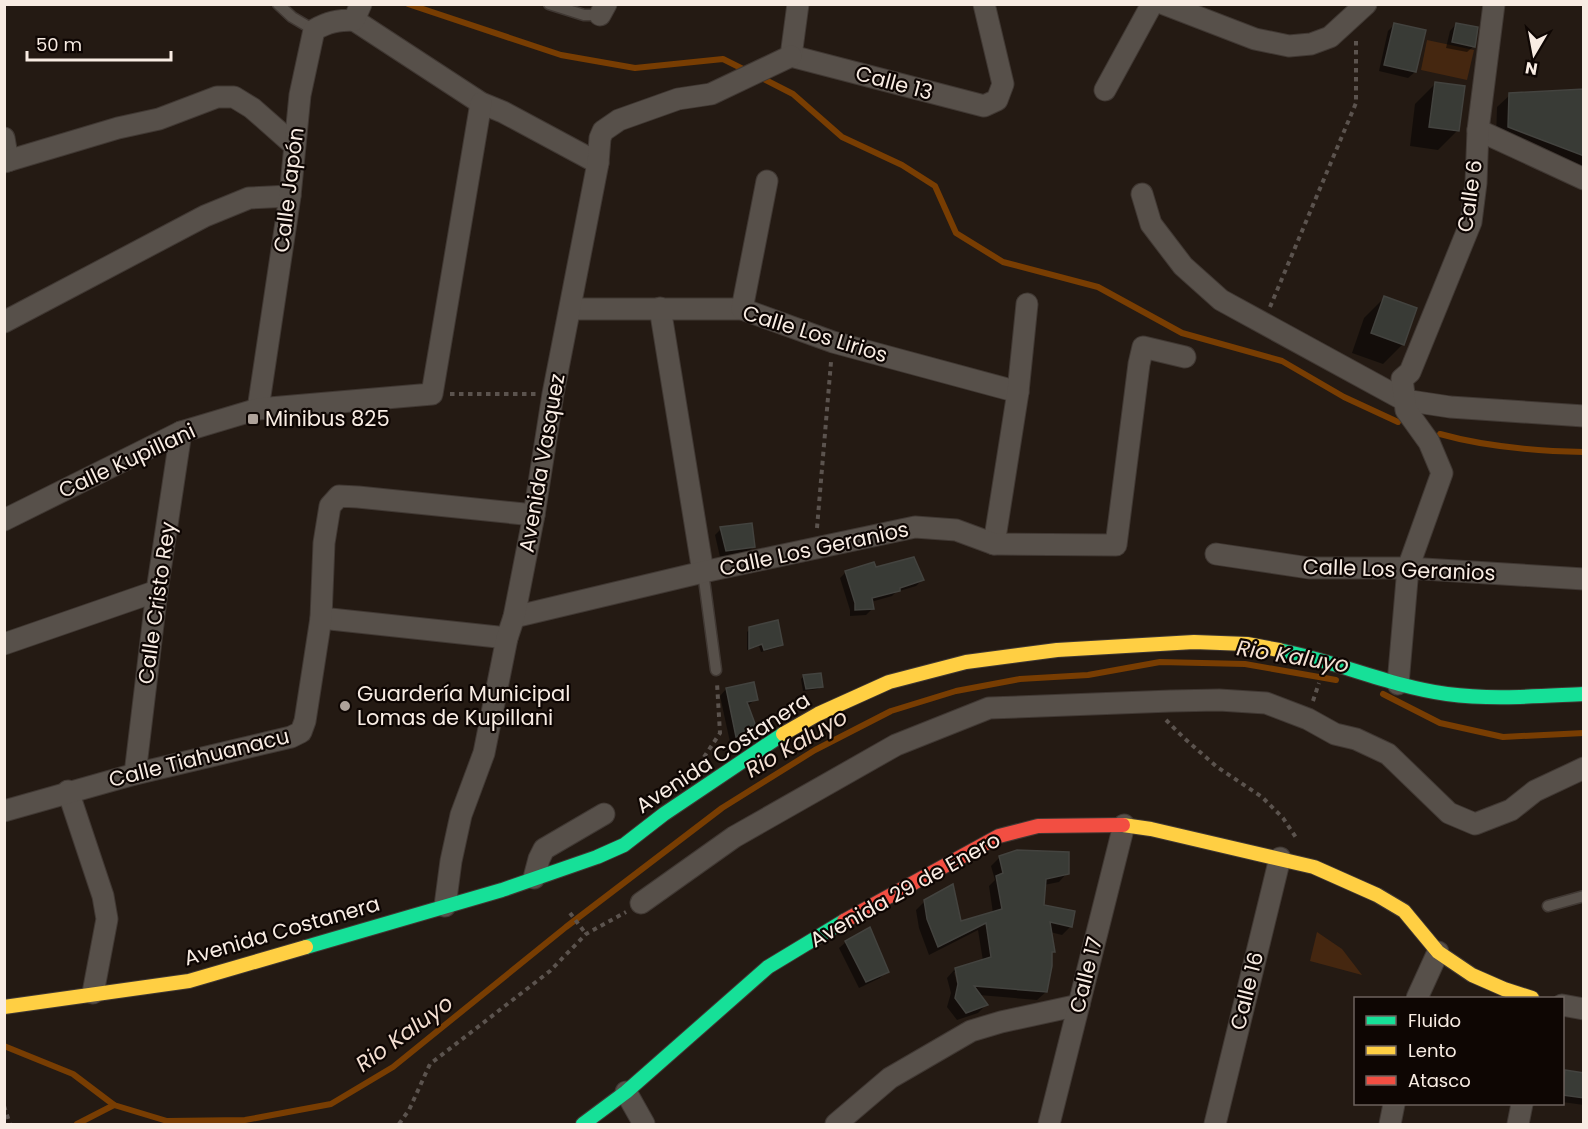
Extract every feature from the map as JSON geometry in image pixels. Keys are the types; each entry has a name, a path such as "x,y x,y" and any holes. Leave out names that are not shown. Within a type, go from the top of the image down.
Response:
{"main road":[{"name":"Avenida Costanera","path":"4,1007 189,981 501,890 597,857 624,845 664,814 790,729 818,714 889,682 966,662 1057,650 1146,644 1194,642 1247,644 1300,654 1398,684 1448,694 1504,697 1584,694"},
{"name":"Avenida 29 de Enero","path":"583,1125 626,1092 768,968 823,933 999,836 1038,826 1124,825 1151,828 1314,867 1377,895 1404,911 1438,952 1472,975 1526,997"}],"street":[{"path":"791,56 798,4"},
{"name":"Calle 13","path":"791,56 984,106 997,100 1003,84 984,4"},
{"path":"1105,90 1152,4"},
{"path":"1164,4 1255,39 1288,46 1311,44 1330,37 1359,11"},
{"name":"Calle 6","path":"1405,405 1402,379 1410,372 1471,222 1476,183 1478,130 1494,4"},
{"path":"314,30 358,12 481,103 503,112 598,163"},
{"name":"Calle Japón","path":"258,409 290,196 300,94 314,30"},
{"name":"Avenida Vasquez","path":"445,906 460,815 484,753 507,638 514,617 534,515 553,394 598,163 600,138 603,131 619,120 678,99 711,94 791,56"},
{"path":"4,138 6,162 118,128 159,119 217,97 234,98 252,108 294,145"},
{"path":"432,394 481,103"},
{"path":"1478,130 1584,179"},
{"path":"742,309 768,180"},
{"path":"1142,194 1152,224 1183,266 1221,300 1405,405 1429,442 1442,473 1408,567 1398,684"},
{"path":"4,322 205,216 249,198 290,196"},
{"path":"994,544 1018,392 1027,304"},
{"path":"660,308 703,572"},
{"name":"Calle Los Lirios","path":"571,309 742,309 833,342 1018,392"},
{"name":"Calle Los Geranios","path":"514,617 703,572 915,527 956,530 994,544 1116,545 1138,364 1143,347 1185,357"},
{"name":"Calle Kupillani","path":"4,520 181,432 258,409 432,394"},
{"path":"1405,405 1584,416"},
{"name":"Calle Cristo Rey","path":"135,774 157,591 181,432"},
{"name":"Calle Tiahuanacu","path":"4,811 68,791 291,737 301,732 305,721 321,618 324,543 330,506 339,496 534,515"},
{"name":"Calle Los Geranios","path":"1216,554 1309,568 1408,567 1584,579"},
{"path":"4,644 157,591"},
{"path":"321,618 507,638"},
{"path":"641,903 734,837 907,741 989,708 1219,700 1266,704 1308,719 1335,734 1356,739 1388,754 1449,813 1475,824 1511,810 1535,791 1584,768"},
{"path":"68,791 103,896 107,919 93,993"},
{"path":"534,878 544,849 604,814"},
{"name":"Calle 17","path":"1049,1125 1124,825"},
{"name":"Calle 16","path":"1215,1125 1280,858"},
{"path":"1418,997 1438,952"},
{"path":"836,1125 890,1078 971,1031 1079,1005"},
{"path":"1564,1005 1584,1009"},
{"path":"626,1092 644,1125"},
{"path":"1390,1125 1394,1105"},
{"path":"1518,1125 1522,1105"}],"lane":[{"path":"278,4 292,17 314,30"},
{"path":"549,4 584,15 603,10"},
{"path":"703,572 716,670"},
{"path":"1548,906 1584,896"}],"path":[{"path":"1263,323 1356,103 1356,37 1359,11"},
{"path":"816,549 833,342"},
{"path":"432,394 553,394"},
{"path":"699,760 705,756 720,733 716,670"},
{"path":"1149,702 1216,767 1262,797 1283,818 1314,867"},
{"path":"399,1125 409,1110 430,1064 550,971 586,934 641,903"},
{"path":"570,913 586,934"},
{"path":"4,1106 10,1125"}],"shaded area":[{"path":"1427,40 1474,50 1467,80 1421,70"},
{"path":"1317,932 1342,949 1362,975 1310,961"}],"building":[{"path":"1394,23 1426,30 1416,72 1384,65"},
{"path":"1456,23 1478,27 1475,47 1452,42"},
{"path":"1435,82 1465,86 1459,131 1429,127"},
{"path":"1584,89 1584,156 1508,127 1509,93"},
{"path":"1384,296 1417,308 1404,345 1371,333"},
{"path":"752,523 755,547 726,551 720,527"},
{"path":"914,557 924,580 900,588 900,591 872,598 874,609 855,610 845,571 874,562 876,567"},
{"path":"778,620 783,645 764,650 762,644 749,649 749,627"},
{"path":"821,673 823,687 806,689 803,675"},
{"path":"754,682 758,700 747,702 757,729 736,737 726,688"},
{"path":"1017,850 1069,852 1069,874 1046,879 1044,905 1075,911 1072,927 1050,922 1055,952 1052,952 1047,992 974,986 988,1005 966,1013 955,998 958,984 955,968 991,957 986,923 938,947 927,919 924,900 953,884 961,921 1002,909 996,876 1003,873 999,856"},
{"path":"870,927 889,972 866,982 845,941"},
{"path":"1565,1070 1584,1073 1584,1098 1564,1095"}],"waterway":[{"path":"408,4 561,55 635,68 723,59 749,72"},
{"path":"758,76 793,94 842,137 902,165 935,186 956,233 1003,262 1098,287 1182,333 1282,361 1344,397 1398,422"},
{"path":"1440,434 1511,448 1584,452"},
{"name":"Rio Kaluyo","path":"4,1046 73,1074 114,1105 167,1121 245,1120 331,1104 393,1067 566,927 722,808 815,750 891,711 956,691 1020,679 1088,675 1160,662 1245,664 1336,680"},
{"name":"Rio Kaluyo","path":"1383,694 1440,723 1503,737 1584,733"},
{"path":"77,1124 114,1105"}],"traffic: fast":[{"path":"1279,650 1404,685 1447,694 1498,697 1584,694"},
{"path":"306,947 502,890 597,857 624,845 664,814 783,734"},
{"path":"583,1124 626,1092 768,967 844,921"}],"traffic: slow":[{"path":"783,734 818,714 889,682 966,662 1057,650 1194,642 1247,644 1279,650"},
{"path":"1123,825 1151,829 1314,867 1377,895 1404,911 1438,952 1472,975 1529,997"},
{"path":"4,1007 189,981 306,947"}],"traffic: jam":[{"path":"844,921 999,836 1038,826 1123,825"}],"place":[{"name":"Minibus 825","path":"253,419"},
{"name":"Guardería Municipal Lomas de Kupillani","path":"345,706"}]}
